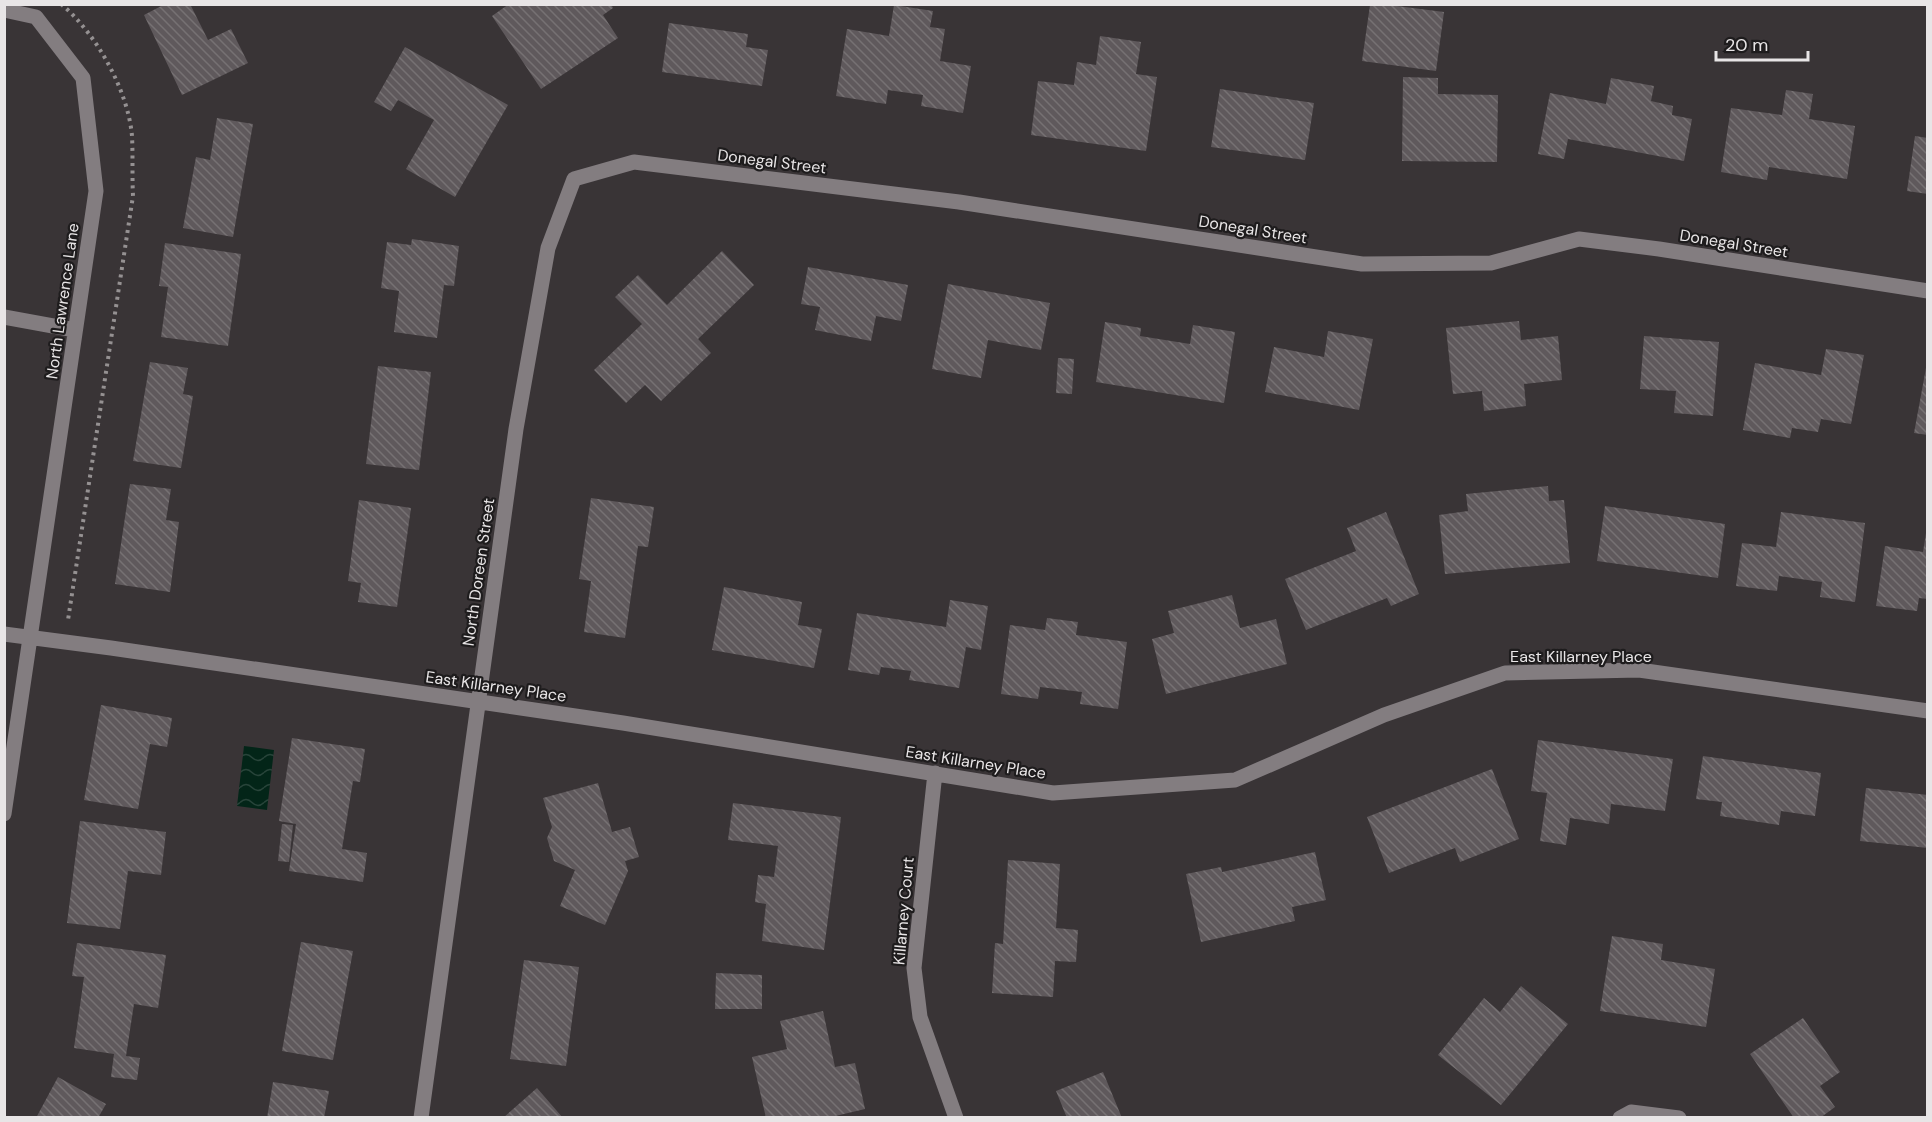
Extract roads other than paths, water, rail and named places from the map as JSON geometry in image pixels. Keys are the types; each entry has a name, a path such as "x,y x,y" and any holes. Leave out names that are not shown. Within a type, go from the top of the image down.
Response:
{"street":[{"name":"North Lawrence Lane","path":"4,10 36,17 83,78 96,191 30,637"},
{"name":"Donegal Street","path":"574,179 634,162 959,202 1362,264 1491,262 1579,239 1659,249 1928,291"},
{"name":"North Doreen Street","path":"421,1118 516,429 548,248 574,179"},
{"path":"4,317 75,330"},
{"name":"East Killarney Place","path":"4,634 479,702 1053,793 1235,780 1384,715 1505,673 1639,670 1928,711"},
{"path":"4,814 30,637"},
{"name":"Killarney Court","path":"935,773 914,968 920,1017 956,1118"},
{"path":"1620,1118 1631,1112 1679,1118"}],"water":[{"path":"244,746 274,750 267,810 237,806"}]}
